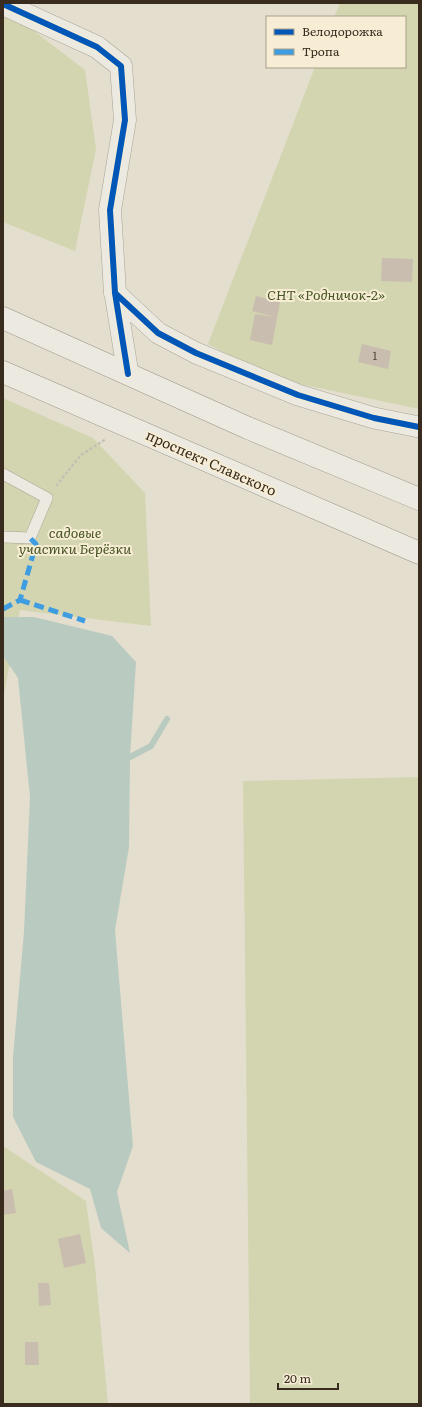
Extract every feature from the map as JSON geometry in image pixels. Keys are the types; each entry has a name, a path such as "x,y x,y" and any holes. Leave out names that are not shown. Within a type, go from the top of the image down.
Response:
{"main road":[{"path":"13,5 97,47 120,66 124,120 110,210 115,293"},
{"path":"3,318 248,428 419,499"},
{"name":"проспект Славского","path":"3,372 419,553"}],"street":[{"path":"115,293 128,374"},
{"path":"115,293 158,333 196,353 298,395 374,418 419,427"}],"lane":[{"path":"3,474 47,498 30,538 3,537"}],"path":[{"path":"47,498 81,455 105,440 114,421"}],"green space":[{"name":"СНТ «Родничок-2»","path":"340,3 419,3 419,409 276,379 208,344 315,68 406,68 406,16 334,16"},
{"path":"3,13 25,24 85,70 96,149 75,251 3,222"},
{"name":"садовые участки Берёзки","path":"3,398 93,438 145,493 151,626 20,610 4,694 3,862"},
{"path":"419,777 419,1404 250,1404 243,781"},
{"path":"3,1146 86,1201 95,1266 108,1404 3,1404"}],"shaded area":[{"path":"3,617 34,617 112,636 136,662 130,757 129,847 115,930 133,1146 117,1192 130,1253 101,1228 90,1189 36,1162 13,1117 13,1057 24,932 30,797 18,678 3,656"}],"building":[{"path":"382,258 413,259 412,282 381,281"},
{"path":"256,296 280,302 272,345 250,340 255,314 275,317 252,311"},
{"path":"362,344 391,351 388,369 358,362"},
{"path":"12,1189 16,1213 3,1215 3,1191"},
{"path":"80,1234 86,1263 64,1268 58,1239"},
{"path":"38,1283 49,1283 51,1305 39,1306"},
{"path":"25,1342 38,1342 39,1365 25,1365"}],"waterway":[{"path":"130,757 151,746 167,719"}],"marked path":[{"path":"3,609 20,600 36,544 30,538"},
{"path":"20,600 85,621"}],"cycle path":[{"path":"3,4 97,47 121,66 125,120 110,210 115,293 128,374"},
{"path":"115,293 158,333 196,353 298,395 374,418 419,427"}]}
